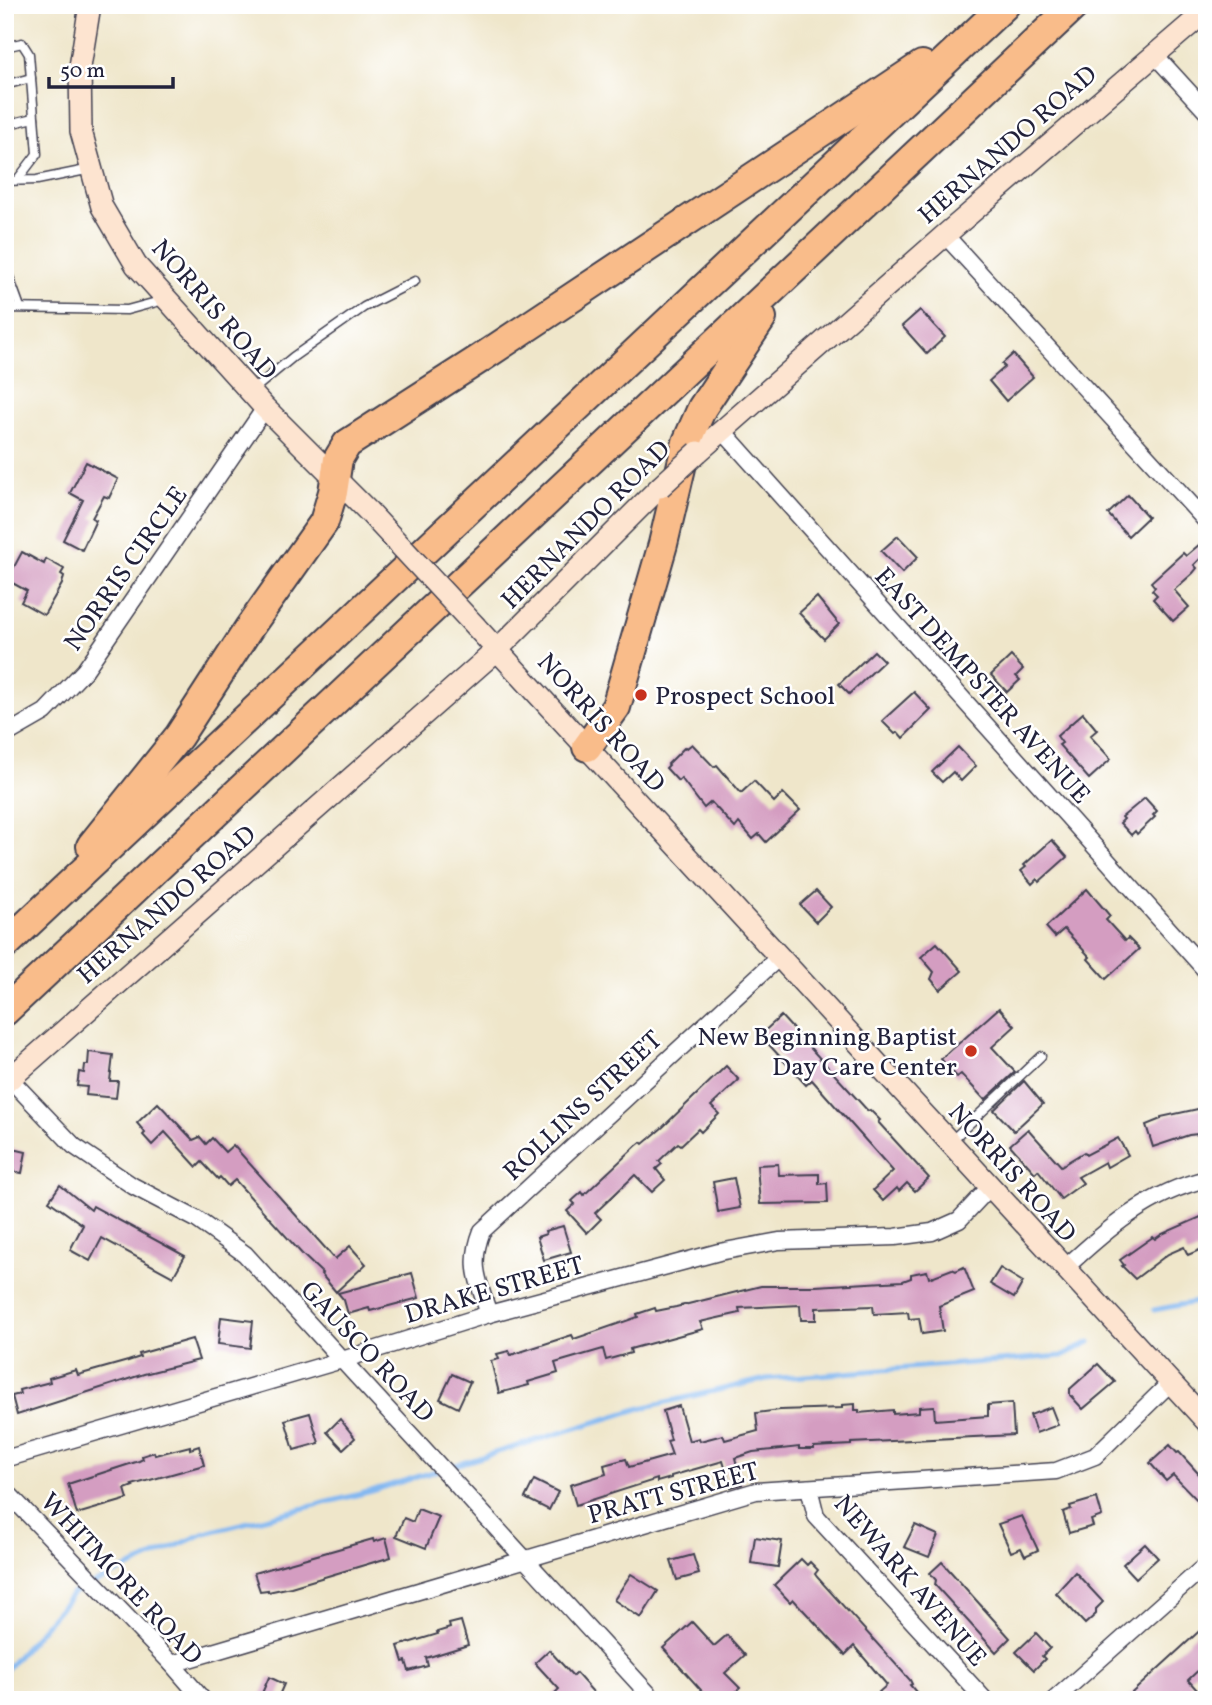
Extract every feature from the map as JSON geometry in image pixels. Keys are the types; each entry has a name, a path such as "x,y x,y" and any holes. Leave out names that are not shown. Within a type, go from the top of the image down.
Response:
{"highway":[{"path":"5,1011 1075,5"},
{"path":"43,910 178,737 249,628 324,522 333,492 338,459 346,444 481,358 995,14"},
{"path":"5,945 995,14"},
{"path":"587,747 616,707 663,544 687,442 702,408 741,347 802,263"}],"main road":[{"name":"NORRIS ROAD","path":"90,5 79,67 80,131 102,207 136,265 265,408 368,511 498,649 1207,1422"},
{"name":"HERNANDO ROAD","path":"8,1081 498,649 660,487 722,430 945,234 1207,10"}],"street":[{"path":"1154,54 1207,112"},
{"path":"945,234 1207,522"},
{"name":"NORRIS CIRCLE","path":"5,735 45,712 85,670 265,408"},
{"name":"EAST DEMPSTER AVENUE","path":"722,430 1207,972"},
{"name":"ROLLINS STREET","path":"489,1314 474,1270 475,1250 482,1231 779,957"},
{"name":"GAUSCO ROAD","path":"8,1081 74,1146 133,1186 196,1219 245,1254 654,1700"},
{"path":"1064,1269 1110,1227 1138,1207 1187,1184 1207,1179"},
{"name":"DRAKE STREET","path":"5,1459 489,1314 719,1252 779,1241 895,1237 932,1232 959,1220 990,1187"},
{"name":"PRATT STREET","path":"172,1664 756,1491 1056,1471 1095,1456 1171,1382"},
{"name":"NEWARK AVENUE","path":"809,1488 816,1516 985,1700"},
{"name":"WHITMORE ROAD","path":"5,1490 172,1664 203,1700"},
{"path":"1054,1700 1207,1564"}],"lane":[{"path":"5,47 22,43 29,54 37,154 18,179"},
{"path":"5,85 31,78"},
{"path":"5,125 34,118"},
{"path":"5,181 37,180 91,169"},
{"path":"5,266 20,307"},
{"path":"250,392 293,357 364,307 415,281"},
{"path":"5,308 127,310 167,300"},
{"path":"949,1143 1041,1056"}],"building":[{"path":"920,310 945,337 927,354 902,326"},
{"path":"1013,354 1033,377 1006,401 989,381 1005,367 1002,364"},
{"path":"86,462 118,479 109,498 104,496 92,518 96,520 82,550 63,540 83,500 70,493"},
{"path":"1128,495 1148,517 1128,536 1108,514"},
{"path":"898,536 918,557 902,573 881,551"},
{"path":"1207,538 1207,552 1194,565 1197,568 1174,590 1189,607 1173,621 1153,599 1157,595 1152,590 1155,587 1151,582 1183,553 1186,556"},
{"path":"22,552 44,564 46,559 64,569 61,574 64,576 62,584 44,615 21,602 27,591 7,580"},
{"path":"817,597 839,624 824,639 799,613"},
{"path":"874,651 884,661 849,694 839,684"},
{"path":"1011,656 1023,669 1016,676 1020,680 1007,692 991,675"},
{"path":"914,692 931,710 903,738 882,721"},
{"path":"1083,713 1097,730 1090,736 1111,759 1089,779 1059,745 1062,743 1057,736"},
{"path":"692,744 714,767 717,765 741,793 754,781 774,802 783,793 800,810 766,842 759,834 753,839 739,823 735,828 711,802 704,808 681,778 678,781 666,768 685,747"},
{"path":"958,747 976,766 961,781 953,772 942,782 932,772"},
{"path":"1145,798 1157,811 1153,815 1155,817 1137,834 1135,831 1131,835 1120,823 1124,819 1122,817"},
{"path":"1052,840 1067,857 1039,882 1037,879 1032,884 1021,871 1026,867 1024,865"},
{"path":"1087,889 1110,916 1106,920 1125,941 1128,938 1139,949 1106,979 1064,929 1055,937 1046,927"},
{"path":"816,891 831,907 816,922 800,905"},
{"path":"937,943 962,971 940,990 931,979 934,972 921,957"},
{"path":"999,1008 1015,1026 992,1047 1015,1072 985,1100 961,1074 957,1077 941,1059"},
{"path":"781,1016 868,1111 880,1120 878,1122 929,1178 915,1191 907,1183 883,1201 873,1190 893,1171 812,1080 806,1085 760,1035"},
{"path":"89,1052 113,1055 110,1081 118,1081 116,1098 86,1095 87,1087 77,1086 79,1072 84,1073 85,1065 88,1065"},
{"path":"726,1066 739,1080 711,1106 719,1114 701,1132 698,1129 659,1161 662,1164 656,1169 665,1180 652,1192 635,1175 595,1213 601,1219 587,1233 567,1211 575,1204 572,1201 582,1192 584,1195 636,1146 641,1142 643,1144 663,1127"},
{"path":"1024,1081 1043,1104 1014,1131 994,1110"},
{"path":"158,1103 193,1140 200,1137 206,1144 212,1138 225,1152 233,1145 335,1259 350,1246 366,1264 336,1292 322,1273 235,1180 228,1186 202,1162 197,1167 165,1132 152,1145 137,1123"},
{"path":"1207,1107 1207,1133 1189,1135 1153,1147 1146,1125 1161,1117"},
{"path":"1028,1129 1061,1166 1084,1152 1086,1155 1118,1138 1128,1155 1107,1167 1105,1162 1078,1177 1083,1183 1061,1199 1038,1170 1035,1173 1010,1145"},
{"path":"5,1147 26,1152 22,1173 5,1170"},
{"path":"778,1164 779,1175 819,1174 819,1184 827,1183 828,1203 760,1204 757,1165"},
{"path":"734,1178 740,1208 718,1212 713,1182"},
{"path":"60,1185 91,1210 93,1206 185,1256 173,1277 102,1238 90,1261 70,1250 83,1225 49,1201"},
{"path":"1203,1216 1207,1224 1207,1241 1202,1249 1188,1255 1184,1247 1168,1254 1135,1279 1122,1266 1124,1265 1120,1260 1153,1237 1155,1239"},
{"path":"563,1226 571,1252 544,1260 537,1237 546,1234 545,1231"},
{"path":"964,1267 974,1292 939,1306 943,1331 922,1334 919,1318 909,1319 908,1312 874,1314 873,1306 816,1308 816,1320 801,1320 800,1305 739,1308 740,1313 700,1322 703,1329 630,1349 631,1353 606,1360 603,1349 555,1363 558,1373 499,1393 491,1361 499,1359 497,1354 509,1351 511,1355 572,1335 574,1339 638,1317 637,1314 655,1308 656,1311 676,1307 761,1286 903,1281 911,1278 911,1274 927,1271 929,1278"},
{"path":"1000,1268 1023,1282 1014,1298 990,1284"},
{"path":"412,1273 419,1298 348,1314 344,1300 338,1293"},
{"path":"221,1317 253,1321 250,1348 218,1344"},
{"path":"192,1339 199,1360 144,1374 17,1415 12,1396 20,1394 19,1390 50,1382 49,1378 76,1370 78,1375"},
{"path":"1098,1364 1115,1382 1083,1409 1070,1395 1070,1389"},
{"path":"452,1374 470,1382 458,1408 440,1399"},
{"path":"1012,1403 1014,1435 851,1443 814,1449 799,1447 753,1452 735,1458 742,1484 731,1487 723,1461 576,1505 570,1485 606,1474 604,1465 626,1459 629,1467 672,1455 663,1411 679,1406 689,1441 699,1438 700,1441 723,1435 725,1440 758,1431 756,1413 780,1410 842,1408 842,1405 855,1404 855,1410 859,1410 859,1413 893,1410 893,1414 919,1412 919,1407 934,1406 935,1420 988,1416 988,1405"},
{"path":"1051,1407 1058,1425 1036,1433 1030,1415"},
{"path":"310,1413 319,1443 294,1450 285,1420"},
{"path":"340,1419 355,1438 343,1449 327,1432"},
{"path":"1170,1445 1207,1483 1207,1510 1173,1475 1166,1481 1150,1463"},
{"path":"190,1446 190,1449 199,1446 204,1465 132,1485 125,1489 128,1499 77,1514 68,1484 139,1461 143,1459 142,1456 154,1452 155,1455"},
{"path":"534,1480 558,1492 549,1510 525,1498"},
{"path":"1097,1498 1102,1516 1091,1520 1093,1526 1069,1533 1063,1512 1071,1509 1070,1506"},
{"path":"418,1509 439,1517 426,1548 396,1536 404,1518 413,1522"},
{"path":"1022,1516 1038,1550 1025,1556 1021,1548 1011,1552 998,1524"},
{"path":"915,1525 938,1535 929,1557 904,1547"},
{"path":"755,1537 782,1541 778,1567 751,1563"},
{"path":"386,1538 391,1557 291,1587 260,1591 254,1573 373,1539 374,1542"},
{"path":"1145,1544 1158,1558 1136,1578 1123,1564"},
{"path":"693,1555 699,1574 677,1580 671,1561"},
{"path":"801,1559 807,1565 810,1562 818,1570 815,1574 817,1577 910,1680 910,1685 916,1692 907,1700 886,1700 879,1692 887,1685 854,1646 845,1655 793,1599 790,1602 774,1585"},
{"path":"942,1562 1010,1638 996,1652 935,1585 936,1580 930,1573"},
{"path":"1075,1572 1103,1602 1096,1609 1096,1614 1085,1624 1056,1593"},
{"path":"631,1574 658,1591 641,1618 614,1600"},
{"path":"461,1621 468,1645 426,1658 428,1666 409,1671 398,1646 438,1634 437,1632 450,1628 449,1624"},
{"path":"692,1622 714,1646 727,1635 745,1655 725,1673 740,1688 728,1700 710,1700 663,1648"},
{"path":"1207,1624 1207,1662 1188,1680 1198,1691 1189,1700 1124,1700"},
{"path":"1036,1633 1050,1648 1042,1656 1045,1659 1034,1670 1016,1652"},
{"path":"549,1650 573,1676 576,1673 594,1693 587,1700 548,1700 559,1689 535,1663"},
{"path":"269,1677 284,1684 277,1700 259,1700"}],"waterway":[{"path":"1154,1310 1207,1300"},
{"path":"5,1671 73,1593 205,1533 368,1492 641,1408 766,1379 1062,1356 1090,1342"}],"place":[{"name":"Prospect School","path":"641,695"},
{"name":"New Beginning Baptist Day Care Center","path":"971,1051"}]}
